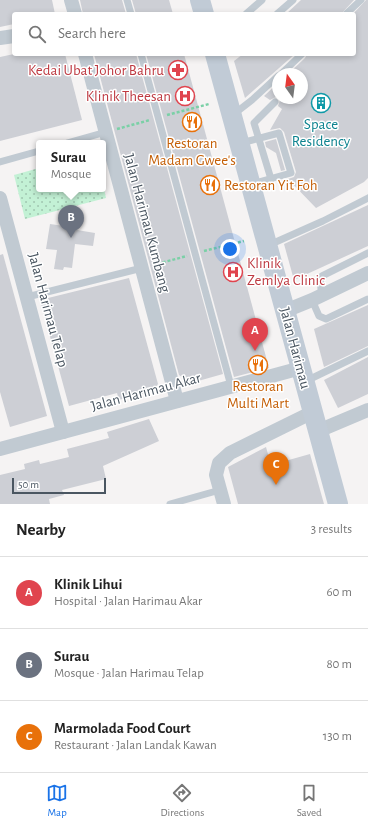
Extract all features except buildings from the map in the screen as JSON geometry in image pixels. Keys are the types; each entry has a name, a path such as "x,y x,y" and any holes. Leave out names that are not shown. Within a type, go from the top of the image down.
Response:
{"street":[{"path":"71,0 74,12"},
{"path":"200,0 203,12"},
{"path":"0,38 12,36"},
{"name":"Jalan Harimau Kumbang","path":"86,56 177,401"},
{"name":"Jalan Harimau","path":"216,56 338,504"},
{"name":"Jalan Harimau Telap","path":"0,198 63,432"},
{"path":"285,311 317,298 368,273"},
{"name":"Jalan Harimau Akar","path":"0,449 231,386 302,375"},
{"path":"318,432 368,410"},
{"path":"224,504 216,475 219,463 230,453 313,412"}],"lane":[{"path":"127,0 130,12"},
{"path":"248,12 262,0"},
{"path":"279,12 293,0"},
{"path":"348,12 361,0"},
{"path":"143,56 231,386"},
{"path":"287,68 300,56"},
{"path":"232,115 252,100 272,82"},
{"path":"271,179 254,123 274,104"},
{"path":"78,140 106,132"},
{"path":"239,143 279,133 291,173 251,185"},
{"path":"0,162 36,152"},
{"path":"268,246 323,222 368,198"},
{"path":"368,253 322,276 317,298 319,316 326,319 368,299"},
{"path":"27,298 142,268"},
{"path":"302,375 368,352"},
{"path":"170,504 220,490"}],"green space":[{"path":"36,169 36,192 105,192 106,198 25,219 14,175"}],"place":[{"name":"Kedai Ubat Johor Bahru","path":"178,70"},
{"name":"Klinik Theesan","path":"185,96"},
{"name":"Space Residency","path":"321,103"},
{"name":"Restoran Madam Gwee's","path":"192,122"},
{"name":"Restoran Yit Foh","path":"210,185"},
{"name":"Surau","path":"71,238"},
{"name":"Klinik Zemlya Clinic","path":"233,272"},
{"name":"Klinik Lihui","path":"255,351"},
{"name":"Restoran Multi Mart","path":"258,365"},
{"name":"Marmolada Food Court","path":"276,485"}]}
